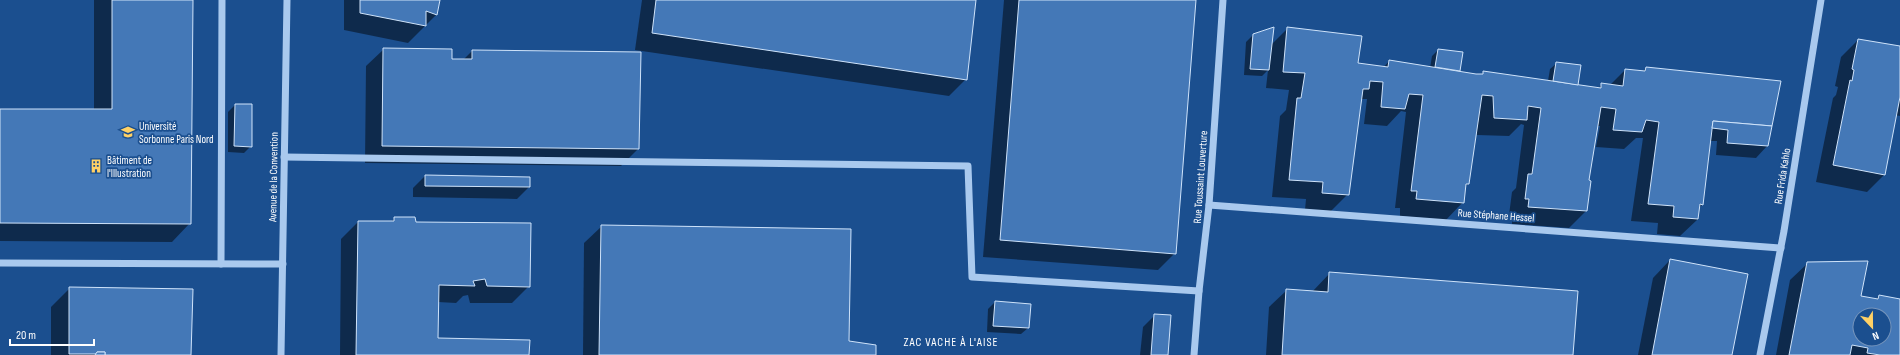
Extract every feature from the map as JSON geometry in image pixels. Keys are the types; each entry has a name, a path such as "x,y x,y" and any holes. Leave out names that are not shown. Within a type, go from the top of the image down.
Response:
{"street":[{"path":"221,264 222,0"},
{"name":"Avenue de la Convention","path":"281,355 287,0"},
{"name":"Rue Toussaint Louverture","path":"1194,355 1199,291 1209,205 1223,0"},
{"name":"Rue Frida Kahlo","path":"1760,355 1781,248 1821,0"},
{"path":"284,157 968,166 972,277 1199,291"},
{"name":"Rue Stéphane Hessel","path":"1209,205 1781,248"},
{"path":"0,263 282,264"}],"building":[{"name":"Bâtiment de l'Illustration","path":"112,0 193,0 191,224 0,223 0,109 112,109"},
{"path":"360,0 440,0 437,15 426,11 426,26 360,13"},
{"path":"656,0 976,0 967,80 652,33"},
{"path":"1019,0 1196,0 1176,254 1000,240"},
{"path":"1274,27 1269,70 1250,69 1253,34"},
{"path":"1287,27 1362,36 1358,63 1388,67 1389,60 1476,74 1483,74 1483,71 1601,88 1601,83 1623,86 1625,69 1645,71 1646,67 1781,81 1772,126 1713,121 1703,205 1700,204 1698,219 1673,217 1674,206 1648,204 1659,122 1646,120 1642,132 1613,130 1616,109 1601,107 1589,180 1591,181 1587,211 1528,207 1529,199 1525,199 1528,174 1532,174 1541,108 1528,106 1527,120 1494,118 1493,96 1482,95 1469,184 1466,184 1464,203 1416,199 1417,191 1411,191 1423,95 1409,94 1405,109 1381,107 1383,82 1370,81 1369,89 1363,89 1349,195 1322,193 1323,182 1289,180 1297,98 1301,98 1305,73 1283,72"},
{"path":"1858,39 1900,46 1900,97 1885,175 1833,165 1850,80 1852,81 1854,70 1852,69"},
{"path":"383,48 452,49 452,59 472,59 472,50 641,52 639,149 382,146"},
{"path":"1438,49 1463,52 1460,71 1435,67"},
{"path":"1556,62 1581,65 1578,85 1553,81"},
{"path":"235,104 252,104 252,147 234,146"},
{"path":"1713,121 1772,126 1768,146 1727,143 1728,130 1712,128"},
{"path":"425,175 530,177 530,187 425,186"},
{"path":"394,217 415,217 416,222 531,223 530,287 487,286 485,279 473,281 475,286 439,285 438,338 530,340 529,355 356,355 358,221 394,221"},
{"path":"601,225 851,229 849,341 876,345 876,355 599,355"},
{"path":"1670,259 1748,274 1732,355 1652,355"},
{"path":"1868,261 1861,296 1878,299 1879,295 1900,299 1900,355 1880,355 1867,353 1868,348 1863,347 1892,347 1892,307 1852,307 1852,345 1850,355 1789,355 1807,262"},
{"path":"1329,272 1578,291 1573,355 1282,355 1286,289 1328,292"},
{"path":"69,287 193,289 191,355 105,355 105,352 97,352 96,354 69,354"},
{"path":"995,301 1031,304 1029,328 993,326"},
{"path":"1154,314 1171,315 1168,355 1151,355"},
{"path":"97,352 105,352 105,355 95,355"}],"place":[{"name":"Université Sorbonne Paris Nord","path":"128,132"},
{"name":"Bâtiment de l'Illustration","path":"96,166"}],"district":[{"name":"ZAC VACHE À L'AISE","path":"951,342"}]}
